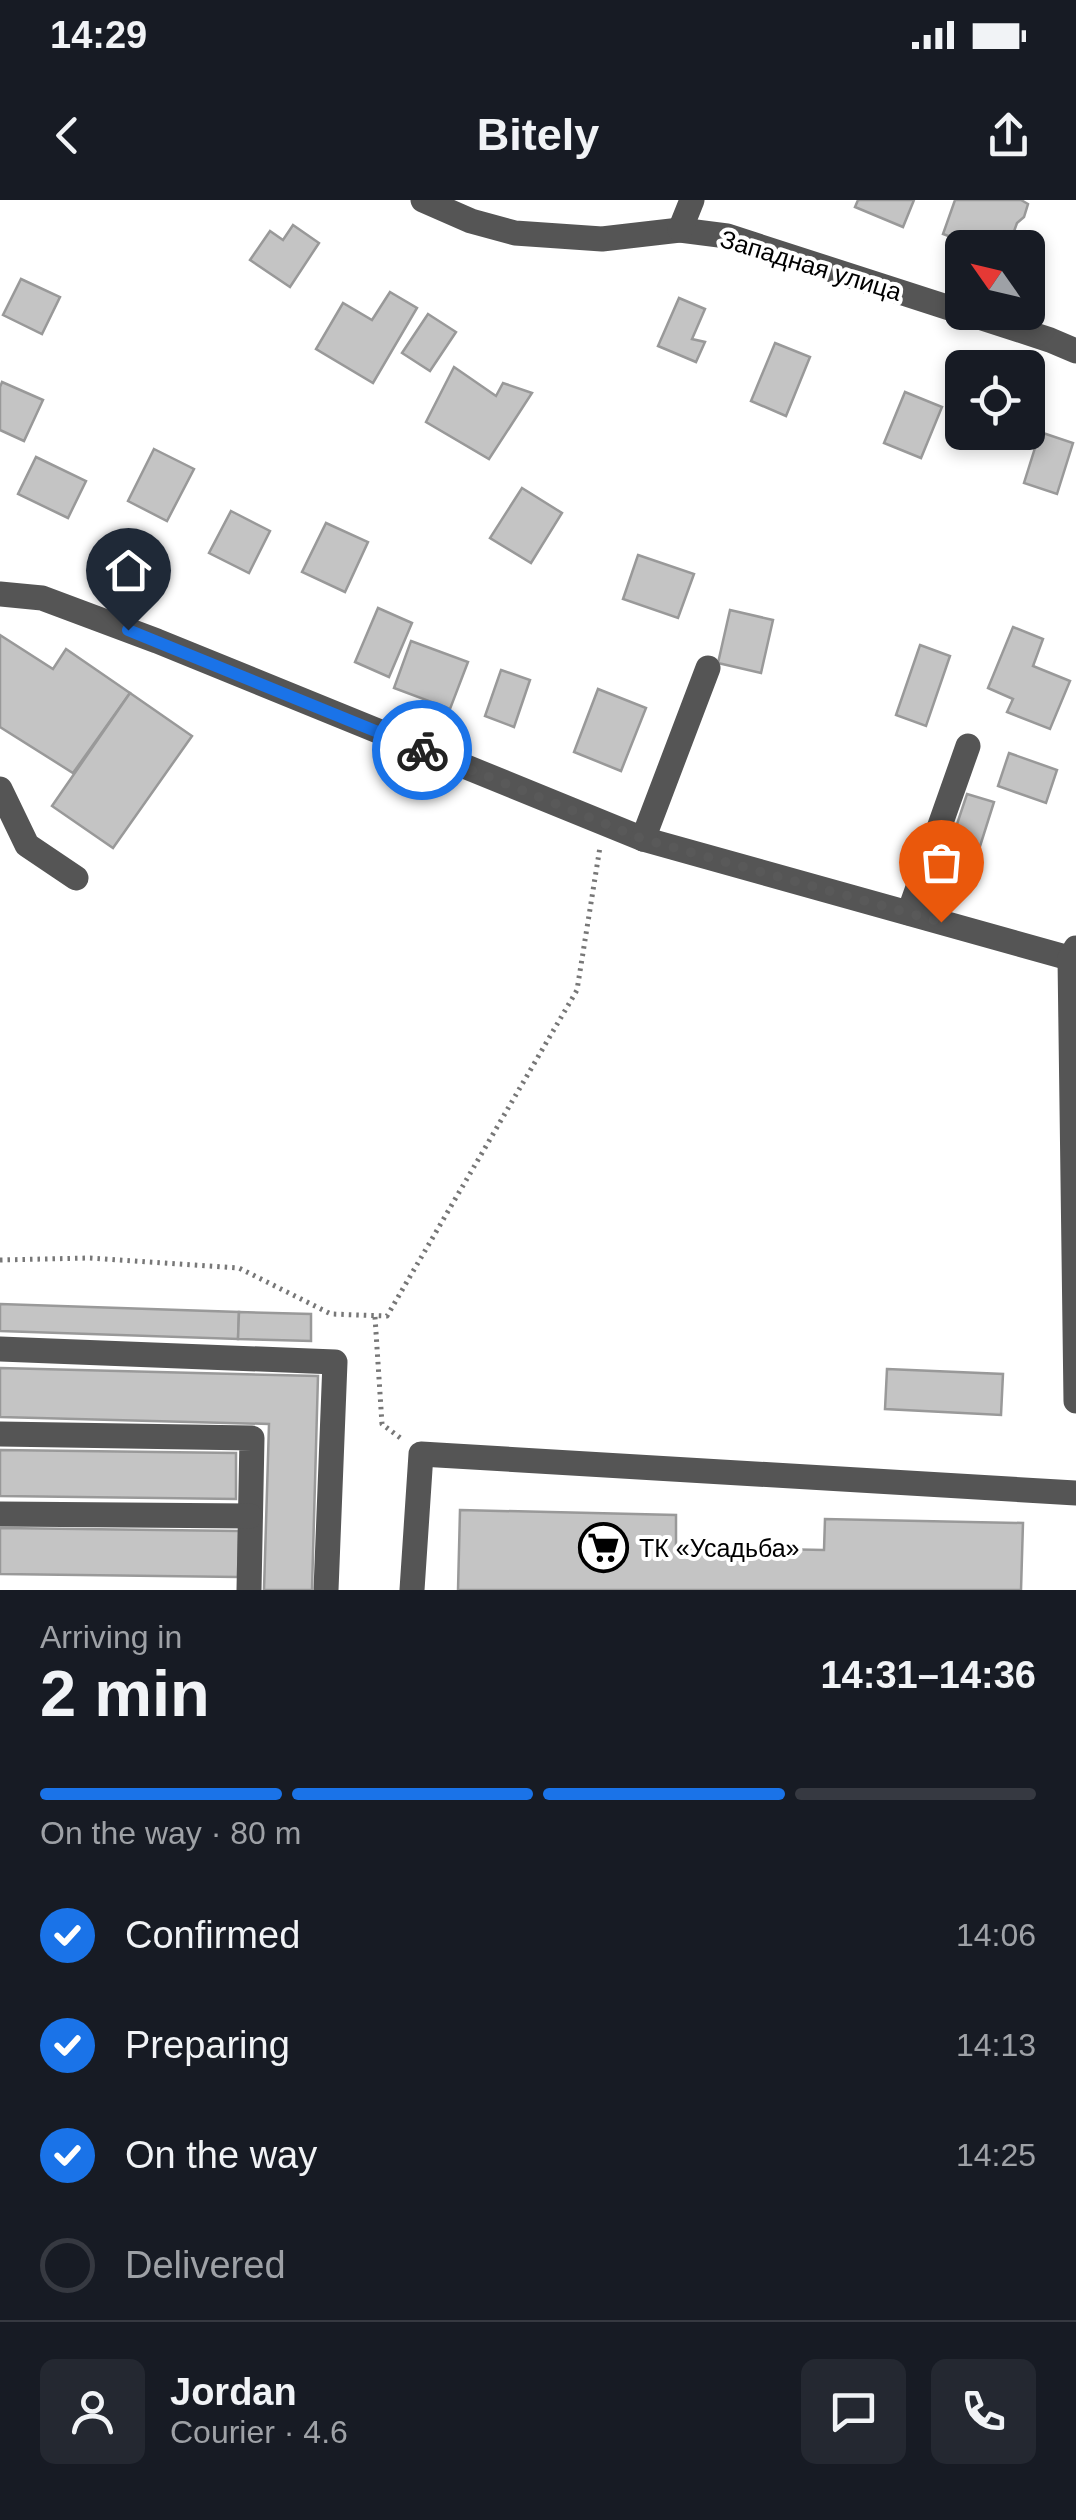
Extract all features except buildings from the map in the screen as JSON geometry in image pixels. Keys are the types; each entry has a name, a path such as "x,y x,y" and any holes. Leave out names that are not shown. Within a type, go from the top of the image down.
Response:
{"street":[{"name":"Западная улица","path":"423,200 471,221 515,233 602,239 680,230 727,236 945,306"},
{"path":"680,230 692,200"},
{"name":"Западная улица","path":"1019,330 1076,352"},
{"path":"0,594 42,598 158,641 643,839 1074,956 1076,1401"},
{"path":"643,839 708,668"},
{"path":"909,912 968,746"},
{"path":"0,788 27,845 76,878"},
{"path":"0,1349 335,1362 326,1590"},
{"path":"0,1434 252,1438 249,1590"},
{"path":"412,1590 421,1454 1076,1493"},
{"path":"0,1514 250,1516"}],"path":[{"path":"0,1260 90,1258 239,1268 331,1314 387,1316 578,990 604,824"},
{"path":"375,1316 382,1424 421,1454"}],"way so far":[{"path":"422,750 643,839 941,922"}],"place":[{"name":"ТК «Усадьба»","path":"604,1548"}],"route":[{"path":"128,630 422,750"}]}
